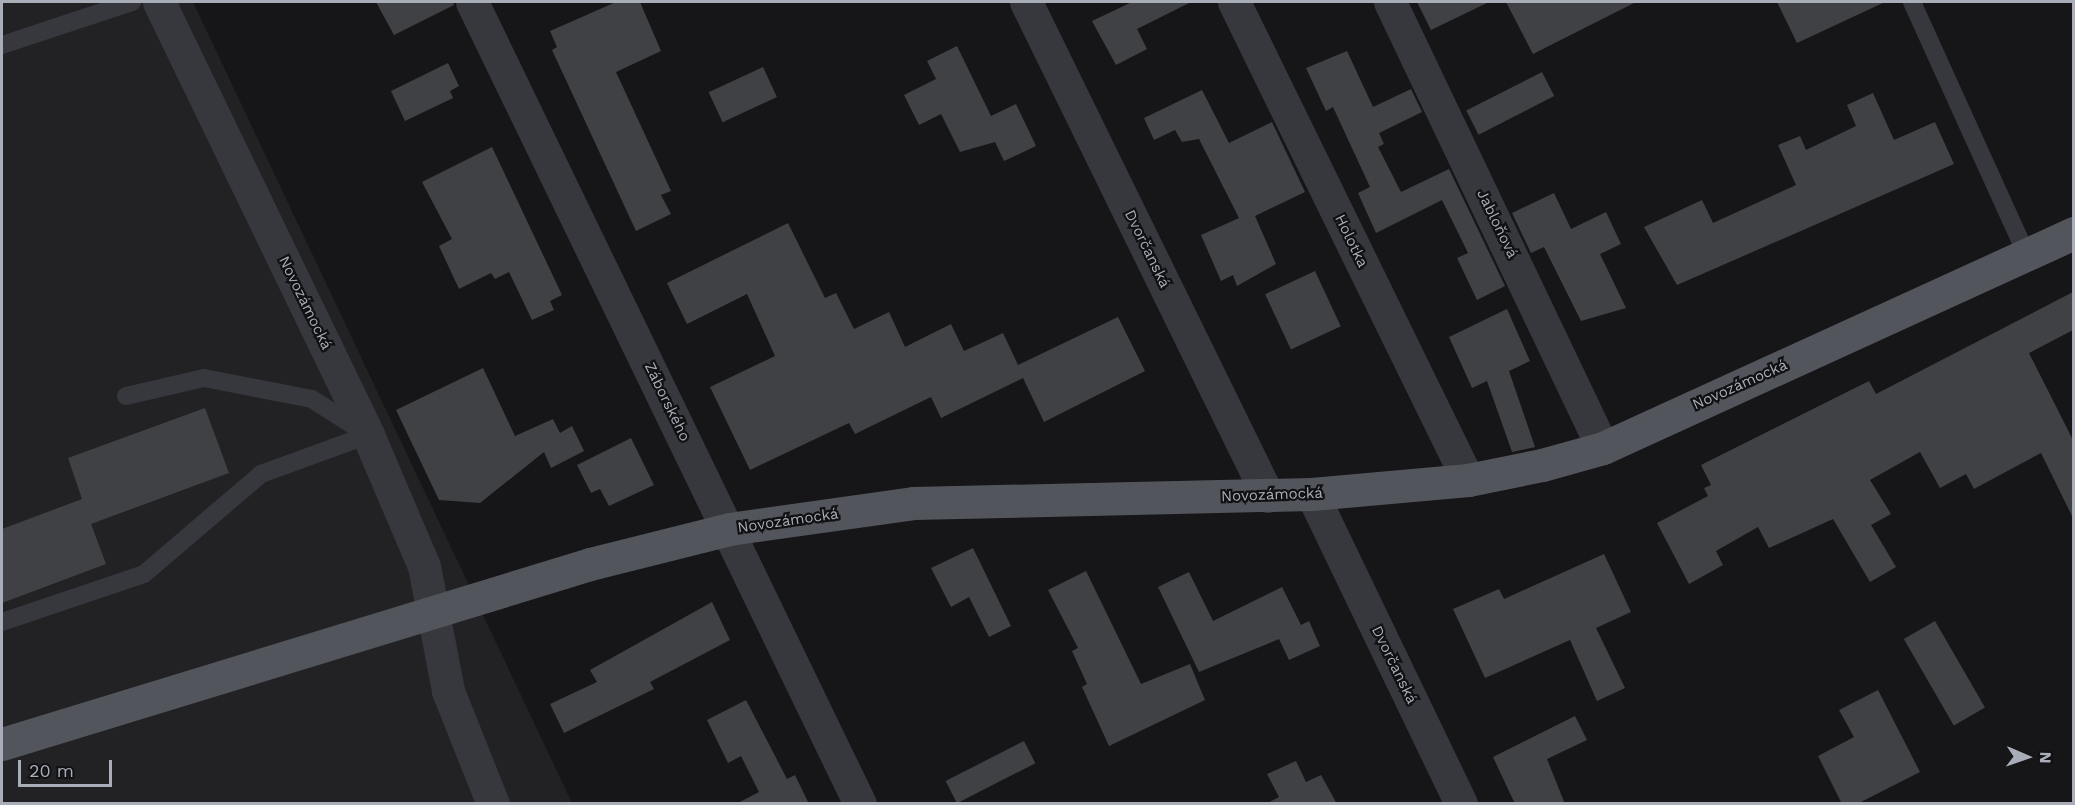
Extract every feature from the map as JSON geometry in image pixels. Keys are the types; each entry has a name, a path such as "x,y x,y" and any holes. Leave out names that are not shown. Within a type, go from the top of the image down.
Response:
{"main road":[{"name":"Novozámocká","path":"2,744 433,612 729,529 912,503 1268,496 1468,480 1603,448 2073,233"}],"street":[{"name":"Novozámocká","path":"159,2 368,435 424,566 448,691 494,804"},
{"name":"Záborského","path":"472,2 729,529 860,804"},
{"name":"Dvorčanská","path":"1026,2 1268,496"},
{"name":"Holotka","path":"1234,2 1468,480"},
{"name":"Jabloňová","path":"1390,2 1603,448"},
{"name":"Dvorčanská","path":"1312,494 1461,804"}],"lane":[{"path":"2,45 132,2"},
{"path":"1912,2 2027,255"},
{"path":"126,396 204,378 312,399 368,435"},
{"path":"2,622 144,574 261,474 368,435"}],"shaded area":[{"path":"2,2 193,2 572,803 2,804"}],"building":[{"path":"376,2 453,2 454,5 394,35"},
{"path":"616,2 640,2 661,51 616,72 671,191 661,195 671,214 636,231 552,50 557,47 550,31"},
{"path":"1132,2 1191,2 1137,29 1147,49 1116,65 1092,21"},
{"path":"1417,2 1489,2 1431,30"},
{"path":"1506,2 1636,2 1533,54"},
{"path":"1777,2 1885,2 1797,43"},
{"path":"957,46 991,116 1016,104 1036,146 1004,161 995,142 960,152 941,114 919,125 904,95 936,79 927,61"},
{"path":"1347,51 1373,107 1411,89 1422,112 1379,133 1384,144 1378,147 1401,192 1449,169 1505,286 1477,300 1457,258 1468,253 1442,200 1376,233 1358,193 1370,187 1333,107 1326,111 1306,68"},
{"path":"448,63 459,86 450,91 453,98 405,121 391,91"},
{"path":"763,67 777,97 723,122 709,92"},
{"path":"1542,72 1554,96 1479,135 1466,111"},
{"path":"1202,90 1229,143 1272,122 1305,192 1255,216 1276,264 1237,286 1233,275 1221,281 1201,235 1239,218 1199,139 1182,142 1175,130 1154,140 1144,118"},
{"path":"1873,93 1894,140 1935,122 1954,164 1677,285 1644,227 1702,200 1713,223 1796,185 1778,145 1800,136 1806,150 1856,126 1847,105"},
{"path":"492,147 562,295 550,301 554,310 532,320 509,272 495,279 491,273 459,289 439,246 452,239 422,182"},
{"path":"1554,193 1571,229 1606,212 1621,244 1600,254 1626,308 1581,321 1544,247 1531,253 1512,213"},
{"path":"788,223 825,298 836,293 854,329 889,312 905,347 951,324 964,351 1003,333 1018,365 1118,317 1145,371 1044,422 1023,378 941,418 931,397 855,434 849,423 750,470 710,387 775,356 747,294 687,324 667,283"},
{"path":"1315,271 1341,326 1291,350 1265,294"},
{"path":"2073,292 2073,330 2029,353 2073,440 2073,518 2041,453 1974,489 1966,474 1940,488 1920,452 1870,480 1891,514 1871,525 1896,567 1870,582 1833,519 1769,548 1758,527 1716,551 1723,565 1689,584 1657,523 1708,496 1704,488 1711,485 1701,465 1869,381 1876,394"},
{"path":"1507,309 1530,361 1509,371 1535,447 1512,452 1487,381 1472,388 1449,337"},
{"path":"483,368 515,436 553,419 560,433 572,426 584,451 551,468 544,452 480,503 439,500 396,410"},
{"path":"205,408 229,473 91,524 106,564 2,603 2,529 82,499 68,458"},
{"path":"631,438 654,485 609,506 600,489 591,493 577,465"},
{"path":"973,548 1011,626 989,637 969,597 951,607 931,568"},
{"path":"1604,554 1631,612 1596,628 1625,688 1597,701 1570,640 1485,678 1453,609 1499,589 1504,599"},
{"path":"1086,571 1141,684 1190,664 1205,700 1109,746 1082,687 1087,684 1072,651 1078,648 1048,590"},
{"path":"1189,572 1213,621 1282,587 1301,625 1309,621 1320,646 1289,660 1279,639 1199,672 1158,587"},
{"path":"712,602 730,640 650,682 654,689 564,733 550,704 597,682 590,670"},
{"path":"1935,621 1985,708 1954,726 1904,639"},
{"path":"1878,690 1920,772 1857,804 1842,804 1818,756 1854,737 1839,710"},
{"path":"746,700 787,779 795,775 809,804 736,804 759,792 741,756 728,763 707,720"},
{"path":"1575,716 1587,740 1547,759 1565,804 1515,804 1493,757"},
{"path":"1024,741 1035,763 957,803 946,781"},
{"path":"1296,761 1306,782 1321,775 1337,804 1266,804 1279,797 1267,774"}]}
